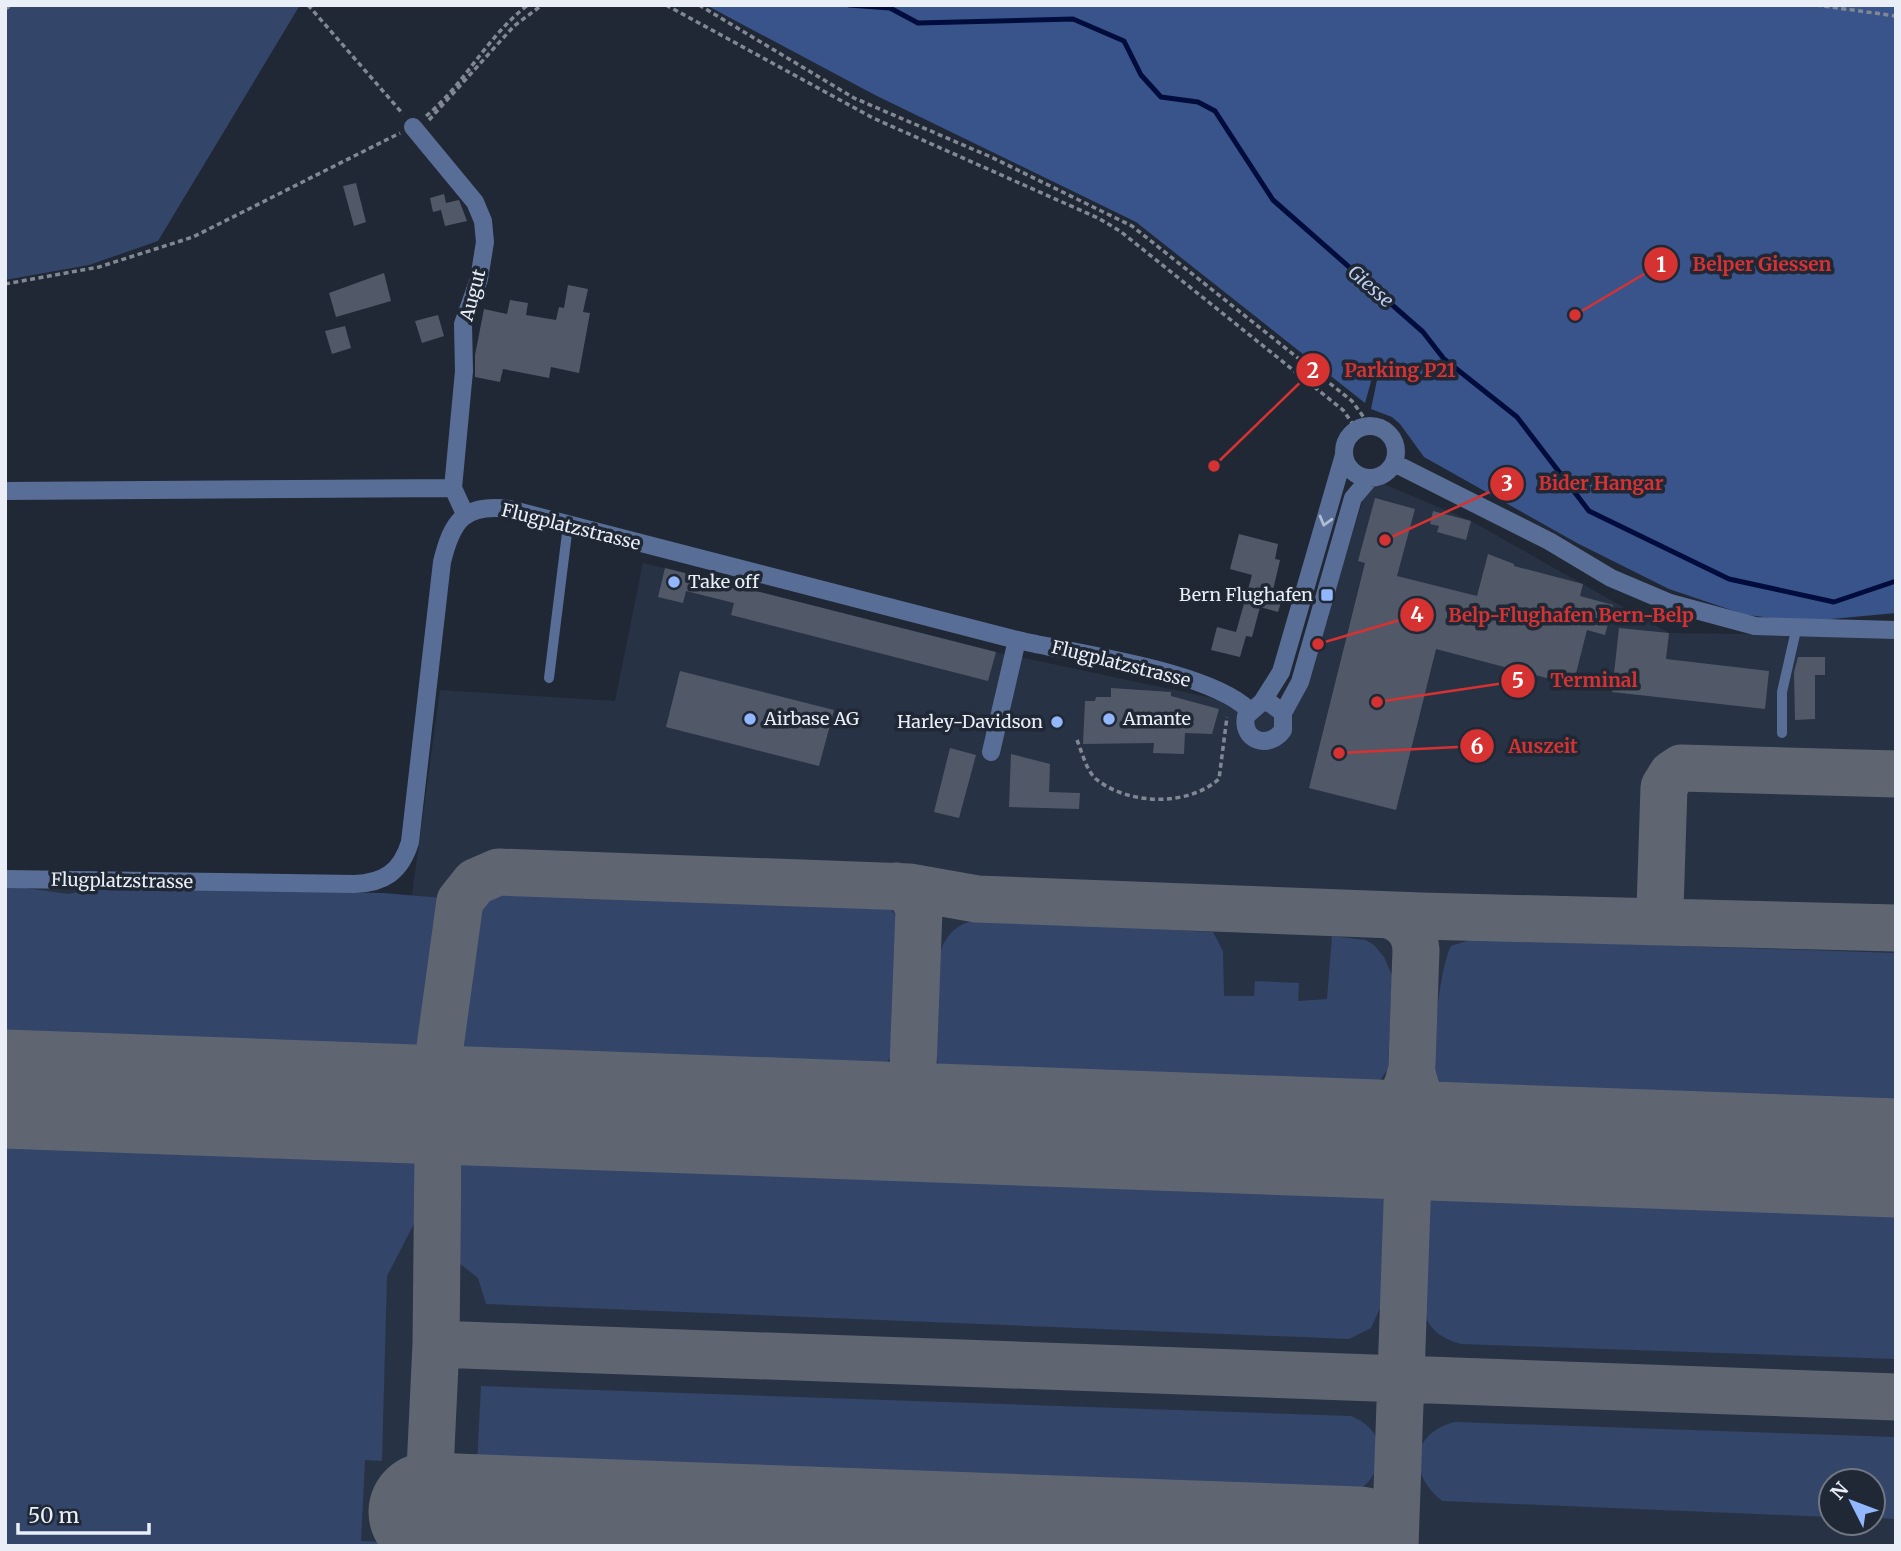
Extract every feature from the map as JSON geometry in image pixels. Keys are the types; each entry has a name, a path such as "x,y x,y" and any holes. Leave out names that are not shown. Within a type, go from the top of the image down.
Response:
{"street":[{"name":"Augut","path":"413,127 475,202 482,220 485,242 479,279 463,324 464,371 453,488"},
{"path":"1364,428 1378,428 1391,437 1396,451 1394,463 1386,473 1370,478 1353,498 1300,682 1283,713 1283,730 1278,737 1263,742 1251,736 1245,722 1281,672 1347,440 1364,428"},
{"path":"1344,455 1353,472 1370,478"},
{"path":"1394,463 1640,591 1739,624 1896,630"},
{"path":"5,491 453,488 465,514"},
{"name":"Flugplatzstrasse","path":"5,879 354,884 383,880 398,869 410,842 442,562 449,536 465,514 473,510 495,507 1017,640 1157,671 1229,694 1255,706"},
{"path":"991,752 1017,640"},
{"path":"1255,706 1270,703 1283,713"}],"lane":[{"path":"549,678 568,525"},
{"path":"1782,733 1782,692 1797,626"}],"path":[{"path":"5,9 12,5"},
{"path":"308,5 413,127"},
{"path":"413,127 454,87 498,32 528,5"},
{"path":"5,284 99,267 193,237 426,122 439,112 514,26 542,5"},
{"path":"666,5 873,118 1098,218 1120,231 1364,428"},
{"path":"699,5 854,97 991,157 1132,226 1352,401 1364,428"},
{"path":"1816,5 1896,16"},
{"path":"1077,740 1089,771 1096,778 1116,791 1170,801 1219,779 1229,694"}],"shaded area":[{"path":"5,5 300,5 158,241 89,265 5,280"},
{"path":"706,5 1896,5 1896,613 1820,620 1746,615 1669,589 1577,543 1424,457 1400,424 1392,417 1371,409 1377,380 1385,374 1386,367 1379,362 1369,367 1372,378 1365,403 1136,222 875,95"},
{"path":"1370,478 1471,521 1669,633 1896,636 1896,1546 5,1546 5,888 412,895 440,690 615,701 643,563 996,652 1283,713 1318,644"},
{"path":"500,883 605,884 874,896 890,908 899,925 898,1015 889,1059 881,1069 871,1075 848,1081 488,1065 479,1061 467,1054 460,1042 458,1015 462,972 468,930 476,903 492,886"},
{"path":"5,885 68,894 101,887 383,893 442,898 422,1048 414,1058 392,1063 5,1049"},
{"path":"979,920 1213,932 1223,951 1224,996 1254,996 1255,981 1299,983 1298,1001 1327,999 1332,936 1366,940 1384,957 1392,975 1388,1069 1371,1093 1346,1097 973,1085 957,1082 943,1073 935,1050 934,1016 940,954 945,941 954,930 965,923"},
{"path":"1473,939 1896,953 1896,1117 1456,1099 1438,1078 1435,1051 1437,1012 1443,972 1451,946"},
{"path":"5,1131 428,1146 415,1222 387,1276 382,1461 365,1460 361,1541 483,1546 5,1546"},
{"path":"462,1148 1386,1181 1381,1306 1371,1328 1349,1339 486,1304 478,1278 459,1263"},
{"path":"1433,1183 1896,1199 1896,1359 1454,1342 1432,1327 1423,1308 1429,1202"},
{"path":"481,1386 1351,1416 1366,1424 1375,1435 1379,1460 1367,1484 1341,1499 477,1465"},
{"path":"1455,1422 1896,1437 1896,1519 1887,1519 1887,1467 1817,1467 1817,1516 1442,1501 1423,1479 1419,1467 1422,1445 1429,1435 1440,1427"}],"building":[{"path":"356,183 366,222 354,226 343,186"},
{"path":"444,194 446,203 459,200 467,221 445,226 441,210 433,212 430,198"},
{"path":"384,273 391,301 336,317 329,293"},
{"path":"568,285 588,289 583,312 590,313 579,373 551,367 549,378 503,369 500,382 475,377 475,355 484,309 507,314 510,300 528,303 526,315 556,320 559,307 564,308"},
{"path":"438,315 444,336 422,343 415,321"},
{"path":"345,326 351,348 332,354 325,331"},
{"path":"1375,498 1415,509 1397,576 1477,596 1488,554 1514,566 1583,584 1580,596 1613,605 1605,635 1587,630 1573,685 1436,649 1396,810 1309,788 1365,563 1358,561"},
{"path":"1433,511 1471,521 1466,540 1437,532 1439,526 1430,524"},
{"path":"1239,534 1278,544 1275,559 1280,560 1273,590 1284,593 1278,612 1260,607 1252,637 1246,636 1240,657 1211,650 1217,627 1236,632 1252,575 1230,569"},
{"path":"665,568 996,652 988,681 731,615 734,603 686,591 683,603 658,597"},
{"path":"1619,628 1669,633 1666,659 1769,671 1765,709 1612,692"},
{"path":"1798,657 1825,657 1825,675 1815,675 1815,719 1795,720 1794,672"},
{"name":"Airbase AG","path":"680,671 834,710 819,766 666,727"},
{"path":"1111,688 1171,692 1171,696 1219,709 1212,734 1185,733 1184,754 1153,753 1154,743 1083,744 1085,701 1095,701 1096,697 1111,697"},
{"path":"950,748 976,755 959,818 934,812"},
{"path":"1011,754 1050,764 1049,792 1080,793 1079,809 1009,807"}],"waterway":[{"name":"Giesse","path":"849,5 890,8 918,23 1073,19 1124,41 1141,75 1161,97 1198,102 1215,111 1273,200 1423,332 1444,359 1517,417 1589,511 1729,579 1834,602 1896,581"}],"taxiway":[{"path":"1670,922 1660,909 1664,787 1672,774 1681,768 1896,774"},
{"path":"353,1101 382,1100 407,1095 418,1090 434,1070 439,1054 460,901 475,882 498,872 909,887 977,899 1421,916 1896,928"},
{"path":"858,1120 881,1114 896,1104 907,1090 913,1067 919,910 912,893 897,886"},
{"path":"1388,915 1408,927 1414,937 1416,950 1395,1546"},
{"path":"439,1054 446,1076 460,1092 479,1101 502,1104"},
{"path":"428,1512 436,1344 439,1054"},
{"path":"913,1067 918,1090 932,1107 952,1118 974,1124"},
{"path":"1334,1137 1361,1130 1384,1117 1401,1098 1411,1072"},
{"path":"1412,1072 1422,1101 1438,1121 1461,1135 1490,1143"},
{"path":"436,1344 1896,1397"}],"runway":[{"path":"5,1089 1896,1158"},
{"path":"428,1512 1358,1546"}],"place":[{"name":"Belper Giessen","path":"1575,315"},
{"name":"Parking P21","path":"1214,466"},
{"name":"Bider Hangar","path":"1385,540"},
{"name":"Take off","path":"674,582"},
{"name":"Bern Flughafen","path":"1327,595"},
{"name":"Belp-Flughafen Bern-Belp","path":"1318,644"},
{"name":"Terminal","path":"1377,702"},
{"name":"Airbase AG","path":"750,719"},
{"name":"Amante","path":"1109,719"},
{"name":"Harley-Davidson","path":"1057,722"},
{"name":"Auszeit","path":"1339,753"}]}
